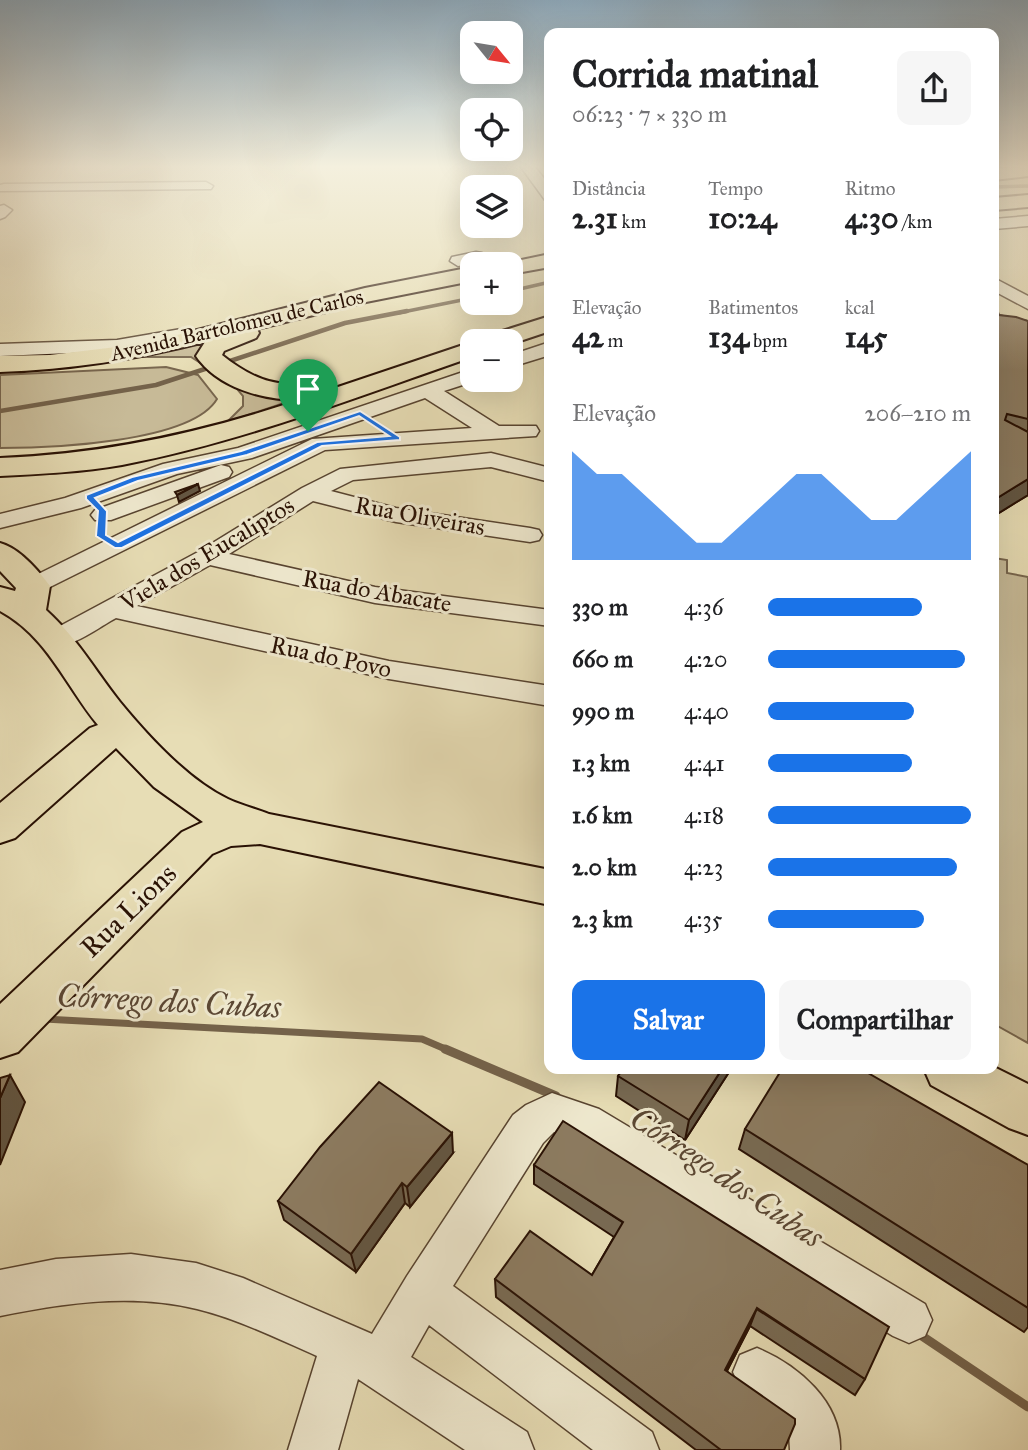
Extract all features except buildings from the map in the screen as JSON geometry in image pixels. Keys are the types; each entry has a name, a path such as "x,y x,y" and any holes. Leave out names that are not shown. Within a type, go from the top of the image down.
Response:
{"main road":[{"path":"523,265 544,261"},
{"name":"Avenida Bartolomeu de Carlos","path":"0,364 50,363 141,351 365,295 460,276"},
{"path":"365,295 234,337 215,346 209,356 237,379 256,387 296,393 356,383 425,378"},
{"path":"523,332 544,325"},
{"path":"0,467 52,465 100,459 200,438 425,378 460,356"},
{"path":"50,363 148,358 182,361 197,367 225,386 233,401 222,416 208,425 52,465"},
{"path":"0,552 20,598 57,639 114,729 168,777 205,826"},
{"path":"0,587 20,598"},
{"path":"0,827 114,729"},
{"name":"Rua Lions","path":"0,1037 205,826 226,830 263,830 544,887"},
{"path":"958,1074 1028,1111"}],"street":[{"path":"999,286 1028,304"},
{"path":"999,300 1028,314"},
{"path":"0,350 86,350 114,347 164,340 248,319 270,319"},
{"path":"523,357 544,350"},
{"path":"20,598 314,437 334,422 393,402 425,378 460,376"},
{"path":"425,378 495,433"},
{"path":"393,402 444,436"},
{"path":"360,413 397,438"},
{"path":"334,422 362,440"},
{"path":"0,521 96,506 314,437 362,440 528,431"},
{"name":"Viela dos Eucaliptos","path":"57,639 207,557 310,493 359,470 491,460 544,473"},
{"name":"Rua Oliveiras","path":"310,493 396,515 530,535"},
{"path":"96,506 101,536 118,546"},
{"name":"Rua do Abacate","path":"207,557 375,595 544,617"},
{"name":"Rua do Povo","path":"114,609 389,670 544,695"},
{"path":"313,1450 362,1354 423,1292 528,1129 552,1112 585,1123 909,1320"},
{"path":"0,1293 56,1282 131,1277 196,1286 243,1301 362,1354 509,1450"},
{"path":"423,1292 634,1450"},
{"path":"757,1372 813,1422 818,1436 815,1450"}],"shaded area":[{"path":"229,336 199,354 299,398 227,422 243,406 243,396 233,384 191,357 139,357"},
{"path":"166,367 198,375 217,399 202,414 150,434 51,447 0,448 0,375"},
{"path":"999,559 1007,560 1007,573 1028,577 1028,1043 999,1027"}],"waterway":[{"path":"523,288 544,283"},
{"path":"398,313 460,300"},
{"path":"224,363 345,323 407,311"},
{"path":"0,411 156,385 214,366"},
{"name":"Córrego dos Cubas","path":"44,1019 422,1039 450,1051"},
{"name":"Córrego dos Cubas","path":"445,1049 556,1096"},
{"name":"Córrego dos Cubas","path":"916,1332 1028,1407"}],"route":[{"path":"360,413 397,438 320,444 118,546 101,536 103,511 89,497 135,479 244,453 308,431 360,413"}]}
